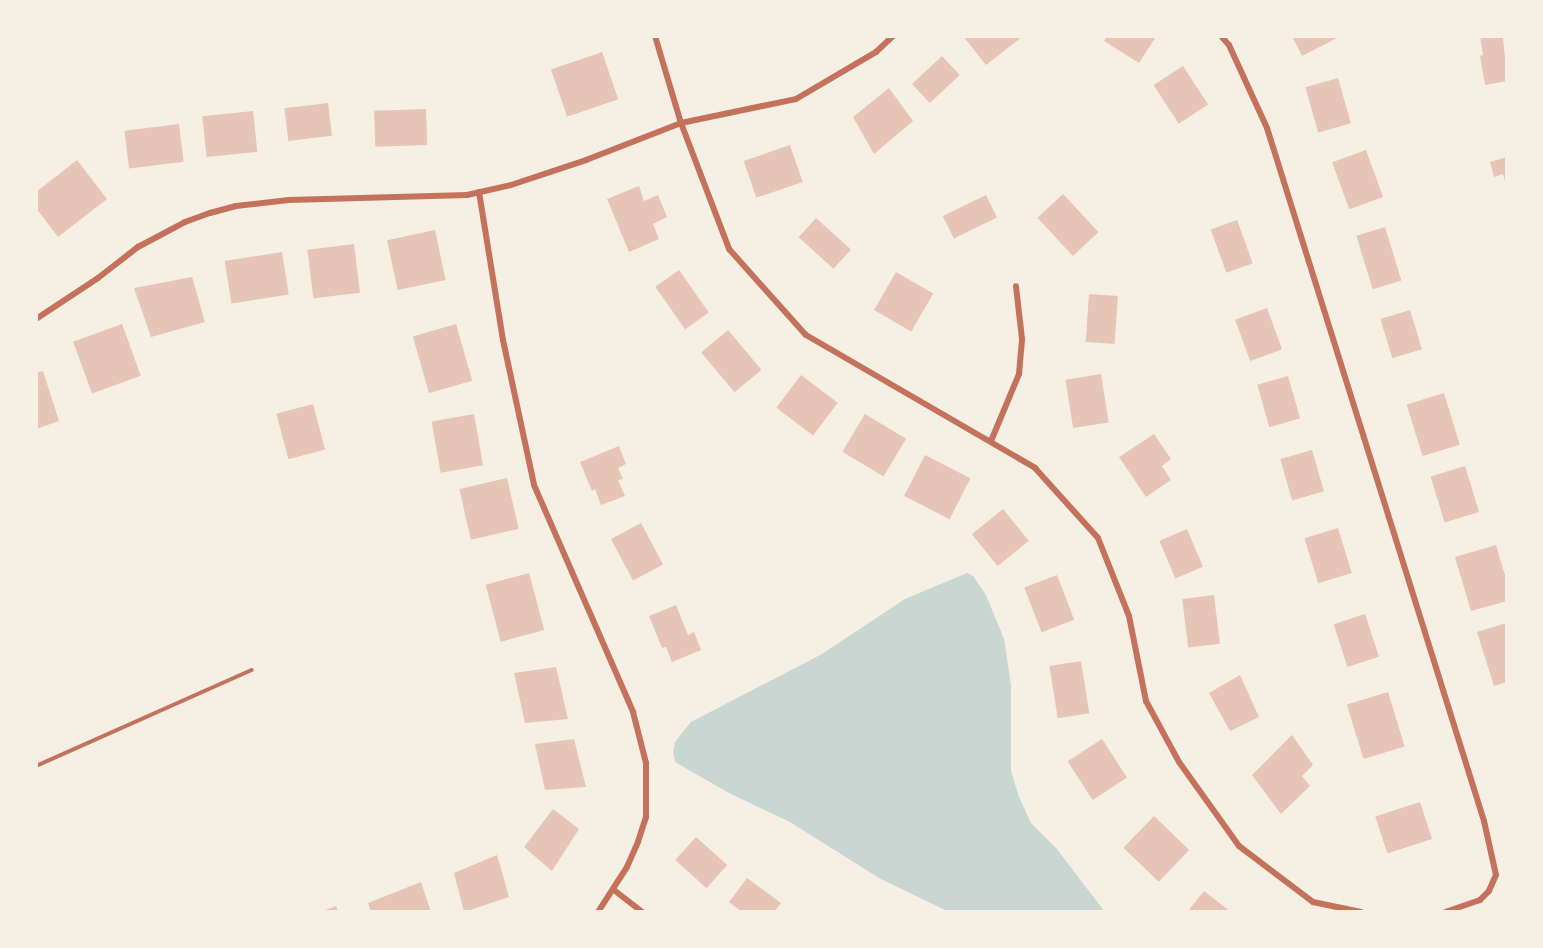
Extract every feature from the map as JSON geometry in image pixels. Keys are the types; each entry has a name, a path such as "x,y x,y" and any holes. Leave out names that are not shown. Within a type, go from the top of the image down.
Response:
{"street":[{"path":"656,36 681,123 729,249 806,335 906,396 991,441 1035,468 1098,537 1128,616 1146,701 1179,762 1239,846 1312,902 1361,912"},
{"path":"36,319 99,278 138,247 169,230 210,213 262,202 467,195 479,192 586,160 681,123 796,99 876,52 893,36"},
{"path":"1221,36 1229,45 1267,128 1484,821 1496,875 1489,891 1480,900 1446,912"},
{"path":"479,192 502,340 534,484 633,712 646,763 646,817 627,867 598,912"},
{"path":"991,441 1019,374 1022,339 1016,286"},
{"path":"614,890 642,912"}],"lane":[{"path":"36,766 252,670"}],"shaded area":[{"path":"967,573 973,576 986,595 1004,639 1011,685 1011,771 1019,797 1031,823 1056,848 1105,912 949,912 879,878 790,822 729,793 675,762 673,752 675,742 691,722 822,654 905,599"}],"building":[{"path":"963,36 1023,36 986,65"},
{"path":"1107,36 1153,36 1155,38 1139,63 1104,41"},
{"path":"1292,36 1336,36 1337,38 1302,56"},
{"path":"1480,36 1503,36 1507,81 1485,85 1480,56 1483,55"},
{"path":"602,52 618,99 567,117 551,70"},
{"path":"942,56 960,75 930,103 912,84"},
{"path":"1183,66 1208,105 1179,124 1154,85"},
{"path":"1338,78 1351,123 1318,133 1305,87"},
{"path":"889,88 913,121 874,154 853,117"},
{"path":"328,103 332,136 288,141 284,108"},
{"path":"426,109 427,145 375,147 374,111"},
{"path":"253,111 257,152 207,157 202,116"},
{"path":"179,124 184,162 129,168 124,131"},
{"path":"790,145 803,182 756,198 744,161"},
{"path":"1366,150 1383,197 1349,209 1332,162"},
{"path":"1507,157 1506,185 1503,174 1494,177 1490,162"},
{"path":"77,160 107,199 58,237 36,208 36,192"},
{"path":"639,186 644,201 658,195 667,217 653,224 659,239 629,252 607,199"},
{"path":"1063,194 1098,232 1073,256 1037,218"},
{"path":"986,195 997,217 954,239 943,216"},
{"path":"816,218 851,249 834,269 799,237"},
{"path":"1237,220 1253,263 1226,273 1211,230"},
{"path":"1385,227 1401,281 1373,289 1356,236"},
{"path":"435,230 446,280 398,290 387,240"},
{"path":"354,244 360,293 313,298 307,250"},
{"path":"282,252 289,294 231,304 225,261"},
{"path":"679,270 709,313 685,329 655,287"},
{"path":"896,272 933,294 911,332 874,310"},
{"path":"192,277 205,322 151,337 134,288"},
{"path":"1089,294 1118,296 1115,344 1086,342"},
{"path":"1267,308 1282,349 1250,361 1235,320"},
{"path":"1410,310 1422,349 1392,358 1380,319"},
{"path":"122,324 141,376 92,393 73,342"},
{"path":"456,324 472,381 429,393 413,336"},
{"path":"728,330 761,370 735,392 701,352"},
{"path":"43,371 59,421 36,429 36,373"},
{"path":"1101,374 1109,422 1073,428 1065,380"},
{"path":"801,375 838,403 813,435 776,408"},
{"path":"1288,376 1300,418 1269,427 1257,385"},
{"path":"1444,393 1460,445 1422,456 1407,404"},
{"path":"313,404 325,449 288,459 276,414"},
{"path":"474,414 483,465 441,473 432,421"},
{"path":"865,414 906,439 883,476 842,452"},
{"path":"1154,434 1171,459 1162,466 1171,480 1146,497 1119,457"},
{"path":"619,446 626,464 618,468 623,479 618,480 625,496 601,505 595,489 592,491 580,462"},
{"path":"1312,450 1324,491 1292,500 1280,459"},
{"path":"925,455 970,478 950,519 904,496"},
{"path":"1465,466 1479,512 1445,522 1431,477"},
{"path":"507,478 519,529 471,540 459,489"},
{"path":"1003,509 1029,541 998,566 972,534"},
{"path":"641,523 663,564 633,580 611,539"},
{"path":"1338,528 1352,573 1318,583 1305,538"},
{"path":"1187,529 1203,567 1175,578 1159,541"},
{"path":"1496,545 1507,582 1507,601 1471,611 1455,557"},
{"path":"529,573 544,630 501,642 486,585"},
{"path":"1057,575 1074,620 1042,632 1024,588"},
{"path":"1214,595 1220,644 1188,648 1182,599"},
{"path":"676,605 688,635 694,632 701,650 672,662 666,647 662,648 649,616"},
{"path":"1365,614 1379,657 1348,667 1334,624"},
{"path":"1507,623 1507,682 1494,686 1477,632"},
{"path":"1081,661 1089,713 1058,718 1049,666"},
{"path":"556,667 568,719 525,723 514,673"},
{"path":"1240,675 1259,717 1230,731 1209,693"},
{"path":"1388,692 1405,747 1364,759 1347,705"},
{"path":"1292,735 1313,765 1302,776 1310,786 1281,814 1252,775"},
{"path":"574,739 586,787 545,790 535,744"},
{"path":"1102,739 1127,778 1093,800 1068,761"},
{"path":"1420,802 1432,839 1387,854 1375,817"},
{"path":"553,809 579,829 552,871 524,847"},
{"path":"1154,816 1189,850 1159,882 1123,848"},
{"path":"696,837 727,865 706,888 675,860"},
{"path":"497,855 509,897 464,912 454,873"},
{"path":"747,878 781,903 774,912 742,912 729,902"},
{"path":"421,882 431,912 371,912 368,903"},
{"path":"1204,891 1231,912 1187,912"},
{"path":"336,906 338,912 320,912"}]}
